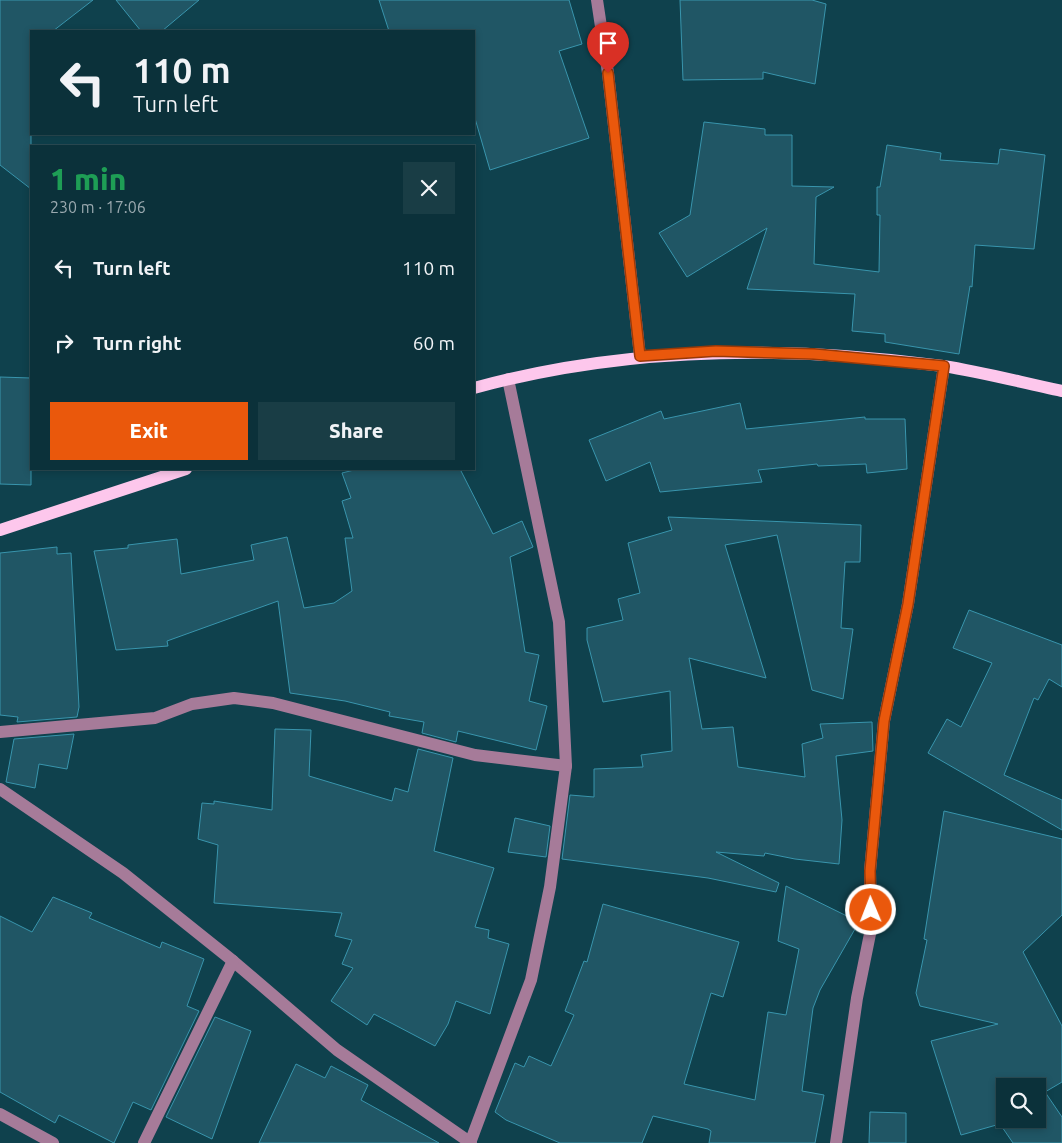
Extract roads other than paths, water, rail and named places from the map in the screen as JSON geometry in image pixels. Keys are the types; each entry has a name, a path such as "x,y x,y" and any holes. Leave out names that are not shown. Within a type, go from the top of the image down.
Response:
{"main road":[{"path":"475,388 508,379 640,356 716,351 804,354 944,366 1062,391"},
{"path":"0,530 183,470"}],"street":[{"path":"597,0 608,73 640,356"},
{"path":"836,1143 857,998 871,929 870,871 884,721 908,604 944,366"},
{"path":"0,789 123,873 233,961 338,1050 470,1143 531,980 550,887 566,766 559,622 508,379"},
{"path":"0,732 155,718 192,704 234,698 273,703 475,754 566,766"},
{"path":"144,1143 233,961"},
{"path":"0,1114 53,1143"}]}
